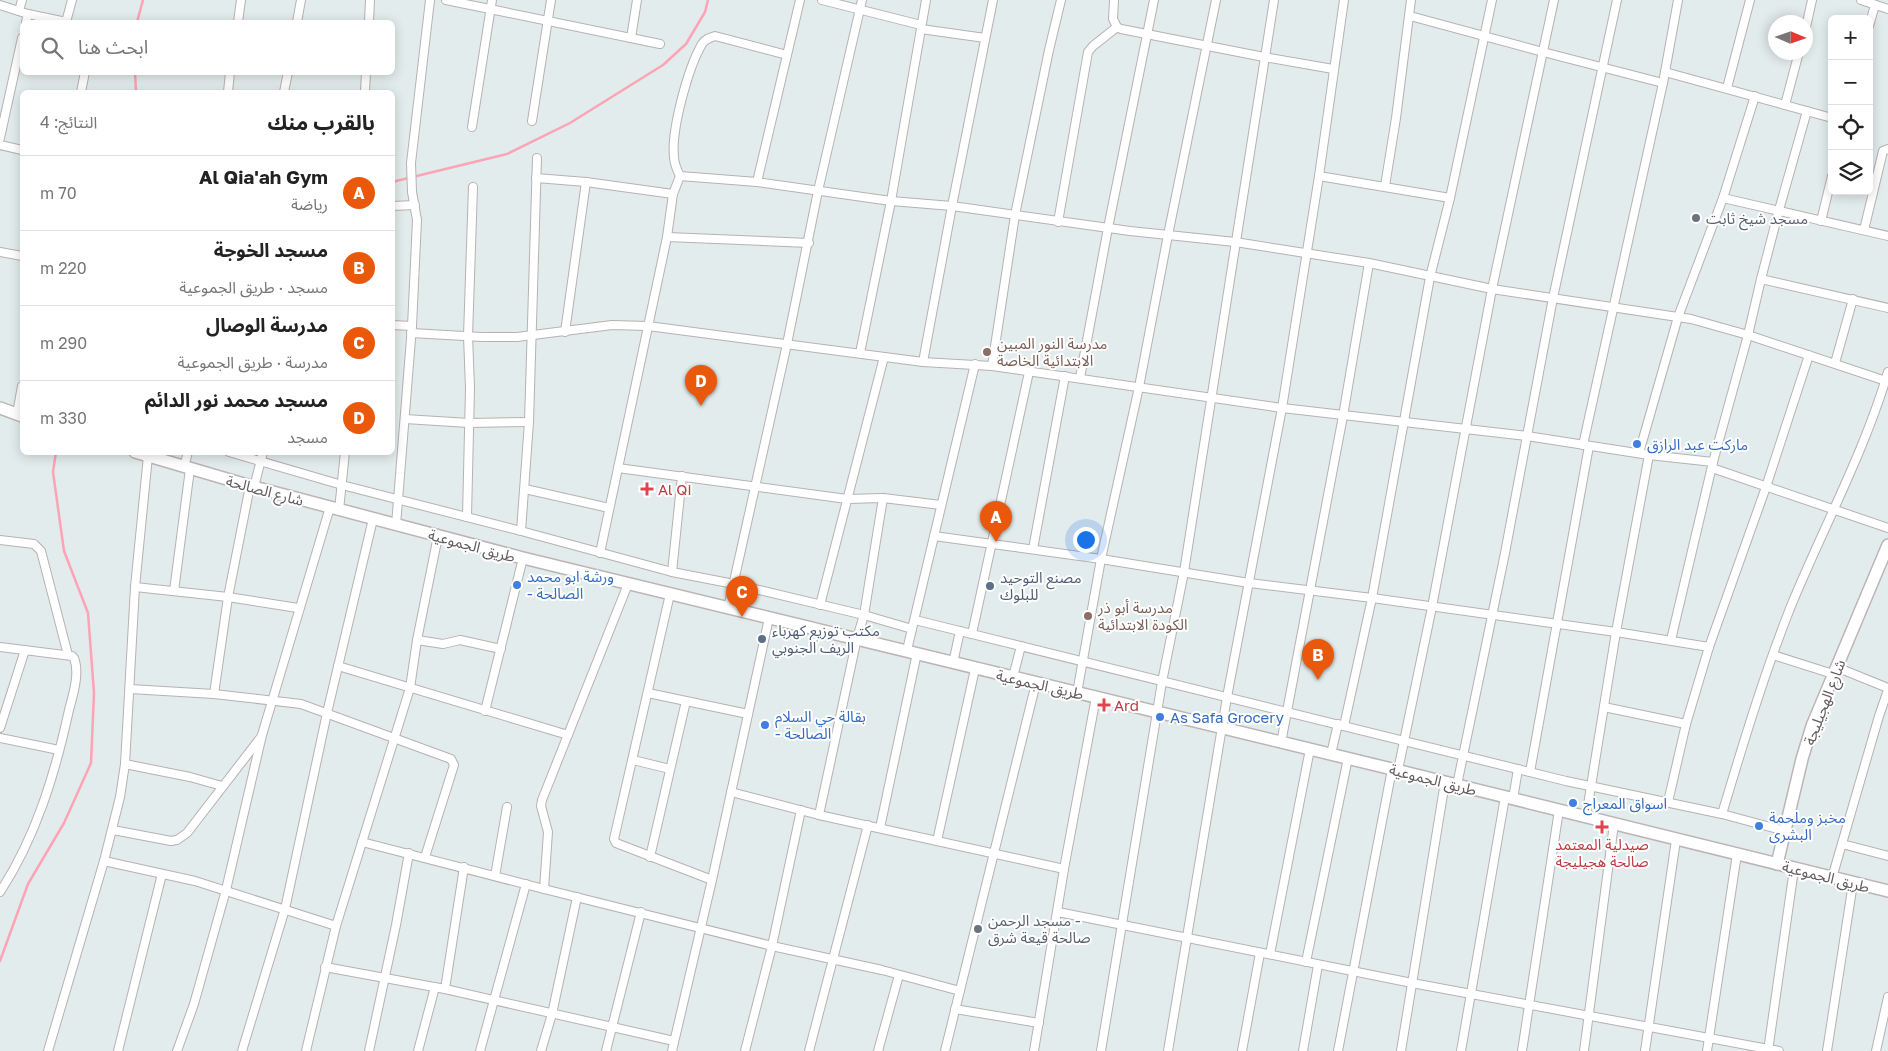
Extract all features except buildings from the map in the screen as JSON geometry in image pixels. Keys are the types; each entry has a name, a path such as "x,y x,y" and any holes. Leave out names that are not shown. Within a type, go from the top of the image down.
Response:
{"main road":[{"path":"0,408 20,415"},
{"name":"شارع الصالحة","path":"145,455 252,487 396,525"},
{"name":"طريق الجموعية","path":"396,525 628,584 1395,769 1888,892"},
{"name":"شارع الهجيليجة","path":"1777,864 1806,745 1822,700 1888,545"}],"street":[{"path":"19,11 22,0"},
{"path":"67,20 72,0"},
{"path":"238,20 241,0"},
{"path":"297,20 300,0"},
{"path":"368,0 369,20"},
{"path":"396,525 405,419 417,220 412,192 412,163 430,0"},
{"path":"446,0 660,44"},
{"path":"472,127 492,0"},
{"path":"532,121 551,0"},
{"path":"631,38 637,0"},
{"path":"758,182 800,0"},
{"path":"822,0 860,8 921,27 985,38"},
{"path":"728,608 787,344 818,191 862,0"},
{"path":"860,353 926,0"},
{"path":"923,362 952,206 994,0"},
{"path":"992,366 1015,215 1049,50 1062,0"},
{"path":"1114,0 1113,19 1117,27"},
{"path":"1080,378 1154,0"},
{"path":"1077,693 1101,559 1139,388 1216,0"},
{"path":"1101,1051 1162,682 1184,572 1274,0"},
{"path":"1168,1051 1221,728 1282,408 1319,176 1344,0"},
{"path":"1385,186 1411,0"},
{"path":"1331,754 1341,725 1372,598 1430,277 1450,198 1492,0"},
{"path":"1338,1051 1395,769 1405,741 1492,289 1554,0"},
{"path":"1457,785 1553,298 1617,0"},
{"path":"1530,772 1558,623 1586,445 1613,306 1663,83 1678,0"},
{"path":"1727,88 1750,0"},
{"path":"1809,15 1812,0"},
{"path":"1860,0 1888,9"},
{"path":"1872,15 1875,4"},
{"path":"0,5 28,14 56,20"},
{"path":"26,20 28,14"},
{"path":"1410,16 1663,83"},
{"path":"1058,222 1088,52 1117,27"},
{"path":"1117,27 1333,69"},
{"path":"600,553 667,237 673,194 680,176 673,156 678,120 690,73 702,44 706,39 715,36 787,55"},
{"path":"0,138 20,47"},
{"path":"1786,105 1797,60"},
{"path":"1665,72 1828,117"},
{"path":"81,90 84,75"},
{"path":"228,90 230,75"},
{"path":"284,90 287,75"},
{"path":"365,90 366,75"},
{"path":"1639,453 1678,317 1723,198 1755,96"},
{"path":"1671,640 1712,465 1807,111"},
{"path":"0,145 20,150"},
{"path":"1864,230 1883,151 1888,149"},
{"path":"521,531 529,422 537,158"},
{"path":"680,176 758,182 890,200 952,206 1058,222 1235,242 1370,263 1492,289 1678,317 1748,335 1886,380"},
{"path":"1319,176 1450,198"},
{"path":"536,178 586,182 673,194"},
{"path":"566,332 586,182"},
{"path":"467,517 470,388 468,336 473,187"},
{"path":"1820,221 1828,191"},
{"path":"1723,198 1888,236"},
{"path":"395,206 415,205"},
{"path":"667,237 808,243"},
{"path":"0,252 20,256"},
{"path":"1281,743 1344,416 1370,263"},
{"path":"1761,278 1888,308"},
{"path":"1835,363 1853,299"},
{"path":"395,326 411,330 468,336 531,336 612,325 648,326 923,362 992,366 1282,408 1527,436 1712,465 1766,487 1888,528"},
{"path":"1668,802 1686,724 1709,647 1766,487 1809,355"},
{"path":"820,605 884,357"},
{"path":"880,828 912,652 912,629 975,364"},
{"path":"972,634 1029,372"},
{"path":"1722,814 1750,721 1773,655 1792,605 1874,414 1888,372"},
{"path":"1033,549 1065,376"},
{"path":"405,419 529,422"},
{"path":"1586,817 1616,632 1649,454"},
{"path":"174,591 188,455"},
{"path":"238,455 342,485 398,498 672,572 734,584 912,629"},
{"path":"214,694 228,597 252,487 262,455"},
{"path":"177,1051 194,1004 226,890 262,735 298,608 342,485 345,455"},
{"path":"48,1051 113,830 125,764 135,587 148,456"},
{"path":"618,468 847,499 883,498 941,505"},
{"path":"672,572 682,476"},
{"path":"525,489 610,508"},
{"path":"818,814 857,638 864,616 883,498"},
{"path":"242,1051 285,909 326,713 373,519"},
{"path":"306,1051 336,926 410,688 417,640 438,536"},
{"path":"934,536 1101,559 1249,583 1558,623 1709,647"},
{"path":"0,540 34,544 41,551 68,655"},
{"path":"485,711 523,558"},
{"path":"544,889 548,832 541,806 542,800 628,584"},
{"path":"135,587 228,597 298,608"},
{"path":"670,594 614,839 616,844 712,880"},
{"path":"672,1051 770,618"},
{"path":"914,620 1083,660 1162,682 1530,772 1722,814 1785,831"},
{"path":"953,663 960,631"},
{"path":"417,640 444,644 460,640 501,650"},
{"path":"1013,677 1021,646"},
{"path":"0,647 68,655 76,660 75,679 48,792 17,863 0,892"},
{"path":"0,728 25,650"},
{"path":"1773,655 1835,670 1888,689 1832,878"},
{"path":"338,666 568,735"},
{"path":"937,841 976,668"},
{"path":"945,1051 1036,683"},
{"path":"130,689 214,694 301,704 447,757 454,762 425,857"},
{"path":"648,693 748,714"},
{"path":"1034,1051 1064,869 1096,697"},
{"path":"650,857 686,701"},
{"path":"1604,707 1686,724"},
{"path":"1879,716 1888,719"},
{"path":"113,830 171,841 177,840 187,833 262,735"},
{"path":"0,738 59,750"},
{"path":"1270,954 1310,749"},
{"path":"1306,962 1348,758"},
{"path":"632,760 670,769"},
{"path":"125,764 190,777 222,786"},
{"path":"1461,1051 1470,993 1509,798 1518,769"},
{"path":"1401,1051 1445,782"},
{"path":"732,792 818,814 1064,869"},
{"path":"495,876 507,807"},
{"path":"745,1051 772,946 801,810"},
{"path":"1522,1051 1559,810"},
{"path":"1584,1051 1614,824"},
{"path":"809,1051 868,825"},
{"path":"1645,1051 1676,840"},
{"path":"362,842 772,946 960,991"},
{"path":"1842,844 1888,856"},
{"path":"369,1051 396,925 409,853"},
{"path":"1707,1051 1737,854"},
{"path":"104,861 195,881 336,926"},
{"path":"445,989 464,867"},
{"path":"1768,1050 1794,868"},
{"path":"118,1051 162,874"},
{"path":"1827,1051 1853,883"},
{"path":"480,1051 526,884"},
{"path":"541,1051 552,1014 577,897"},
{"path":"606,1051 641,912"},
{"path":"1058,912 1318,965 1779,1051"},
{"path":"1242,1051 1260,953"},
{"path":"1303,1051 1318,965"},
{"path":"325,967 445,989 674,1042"},
{"path":"878,1051 898,975"},
{"path":"418,1051 435,988"},
{"path":"1876,1051 1888,997"},
{"path":"955,1009 1038,1023"}],"waterway":[{"path":"138,20 143,0"},
{"path":"395,181 507,154 570,123 663,65 686,44 705,12 708,0"},
{"path":"135,75 136,90"},
{"path":"0,961 28,884 64,823 91,763 94,693 88,613 64,551 53,472 56,455"}],"place":[{"name":"مسجد شيخ ثابت","path":"1696,218"},
{"name":"مدرسة النور المبين الابتدائية الخاصة","path":"987,352"},
{"name":"مسجد محمد نور الدائم","path":"701,406"},
{"name":"ماركت عبد الرازق","path":"1637,444"},
{"name":"Al Qi","path":"647,489"},
{"name":"Al Qia'ah Gym","path":"996,542"},
{"name":"ورشة ابو محمد - الصالحة","path":"517,585"},
{"name":"مصنع التوحيد للبلوك","path":"990,586"},
{"name":"مدرسة أبو ذر الكودة الابتدائية","path":"1088,616"},
{"name":"مدرسة الوصال","path":"742,617"},
{"name":"مكتب توزيع كهرباء الريف الجنوبي","path":"762,639"},
{"name":"مسجد الخوجة","path":"1318,680"},
{"name":"Ard","path":"1104,705"},
{"name":"As Safa Grocery","path":"1160,717"},
{"name":"بقالة حي السلام - الصالحة","path":"765,725"},
{"name":"اسواق المعراج","path":"1573,803"},
{"name":"مخبز وملحمة البشرى","path":"1759,826"},
{"name":"صيدلية المعتمد صالحة هجيليجة","path":"1602,827"},
{"name":"مسجد الرحمن - صالحة قيعة شرق","path":"978,929"}]}
